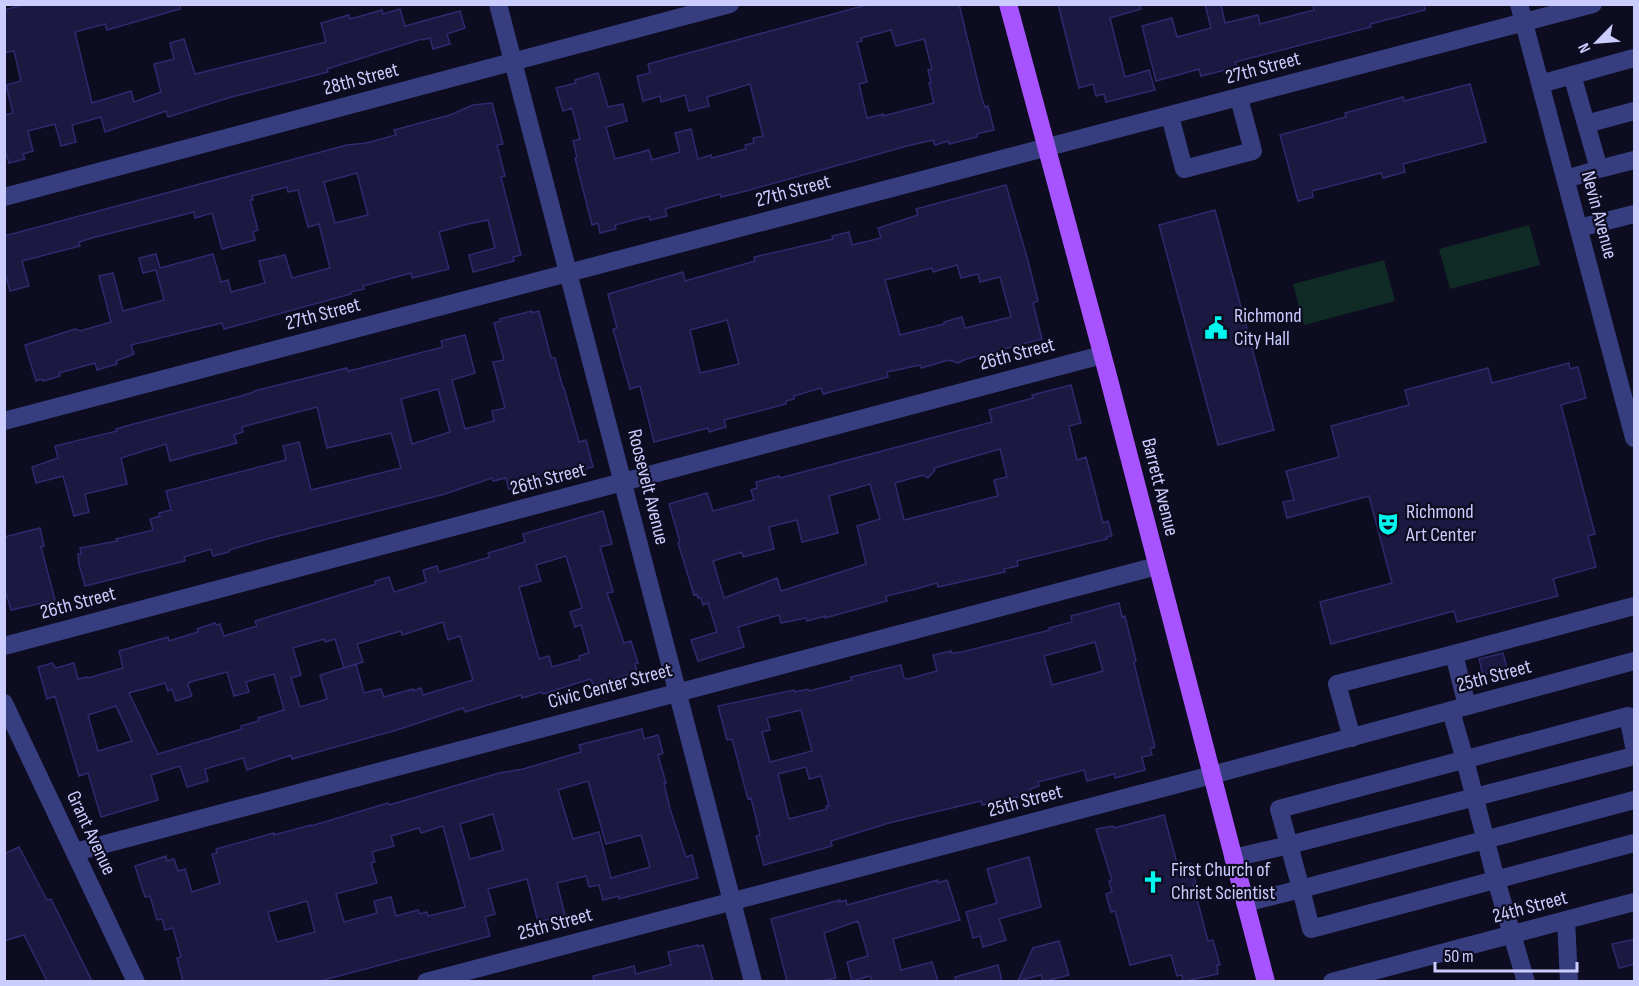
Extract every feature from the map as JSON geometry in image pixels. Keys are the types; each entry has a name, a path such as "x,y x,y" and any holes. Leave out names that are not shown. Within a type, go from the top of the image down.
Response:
{"main road":[{"name":"Barrett Avenue","path":"1008,4 1266,981"}],"street":[{"name":"Roosevelt Avenue","path":"498,4 753,981"},
{"name":"28th Street","path":"4,197 730,4"},
{"name":"Nevin Avenue","path":"1519,4 1635,438"},
{"name":"27th Street","path":"4,421 1593,4"},
{"path":"1540,84 1635,58"},
{"path":"1572,75 1599,169"},
{"path":"1170,116 1184,169 1253,151 1239,98"},
{"path":"1586,124 1635,111"},
{"path":"1566,179 1635,160"},
{"path":"1579,228 1635,214"},
{"name":"26th Street","path":"4,646 1102,355"},
{"name":"Civic Center Street","path":"75,852 1157,566"},
{"path":"1352,738 1337,684 1635,606"},
{"path":"1454,654 1465,760 1496,880 1526,981"},
{"name":"25th Street","path":"426,981 1352,738 1635,661"},
{"name":"Grant Avenue","path":"4,703 136,981"},
{"path":"1635,746 1628,716 1279,810 1311,929 1635,843"},
{"path":"1233,858 1635,756"},
{"path":"1245,903 1635,800"},
{"name":"24th Street","path":"1332,981 1635,902"},
{"path":"1566,920 1569,981"}],"green space":[{"path":"1529,225 1540,265 1450,289 1439,249"},
{"path":"1384,260 1395,301 1304,325 1293,284"}],"building":[{"path":"25,4 180,4 180,9 107,30 105,24 75,32 92,103 131,91 134,102 161,92 154,64 174,59 170,43 184,39 195,74 326,42 321,23 349,15 350,19 382,10 383,14 400,9 405,26 460,11 465,28 447,34 450,44 433,49 430,38 422,39 327,69 328,72 228,98 168,117 166,111 105,132 101,117 72,125 76,142 61,146 55,124 28,131 33,151 23,154 25,159 9,163 4,146 4,115 13,113 6,85 21,81 14,51 4,53 4,10"},
{"path":"870,4 959,4 982,99 985,107 988,106 994,130 949,144 948,141 935,145 933,140 907,146 746,191 721,197 720,194 665,209 667,216 650,220 649,216 615,225 616,229 600,233 598,223 592,225 575,158 577,157 573,141 580,139 572,108 563,111 556,88 576,83 575,80 598,73 608,107 623,104 627,121 606,127 615,159 649,150 652,160 680,152 675,133 691,129 698,159 711,155 712,158 746,149 745,145 754,143 753,138 763,136 750,84 707,97 709,106 689,111 685,95 661,102 660,96 643,101 637,76 650,73 648,64","holes":["891,30 896,46 924,39 932,69 928,70 934,103 867,118 859,84 867,82 857,42 862,41 861,38"]},
{"path":"1058,4 1140,4 1141,9 1110,18 1125,77 1149,70 1155,90 1106,102 1104,94 1096,96 1093,84 1079,88"},
{"path":"1205,4 1221,4 1225,23 1258,15 1260,24 1314,10 1313,4 1424,4 1425,10 1370,24 1371,27 1235,62 1237,67 1201,76 1199,69 1156,81 1142,26 1172,18 1177,37 1211,28"},
{"path":"1470,84 1486,142 1403,164 1405,172 1383,178 1381,173 1312,191 1313,197 1298,201 1280,135 1346,117 1345,113 1403,97 1404,101"},
{"path":"492,103 503,144 497,145 505,176 501,177 521,255 513,257 514,261 473,272 469,255 495,248 488,220 468,224 439,232 449,269 412,278 411,273 363,286 364,289 351,292 351,294 224,329 222,323 131,345 134,354 116,361 117,364 97,370 95,363 59,373 60,376 36,381 25,345 75,329 80,331 111,322 99,276 113,273 123,311 164,300 156,270 143,273 139,258 156,254 160,268 213,254 221,282 228,280 231,292 265,283 259,261 285,255 292,278 330,268 319,224 308,227 298,190 288,192 287,187 252,196 253,200 250,200 258,230 253,232 255,240 222,249 212,213 195,218 194,212 92,238 79,242 80,246 22,261 29,286 10,291 4,269 4,236 347,145 366,143 396,135 394,130 450,115 473,105","holes":["357,173 368,215 335,223 324,182"]},
{"path":"1006,185 1038,301 1033,303 1042,339 958,363 949,360 921,368 920,365 887,372 888,377 823,394 821,388 794,396 794,399 786,401 786,404 724,420 726,427 709,432 708,428 654,442 640,386 630,389 613,329 617,328 608,294 683,272 685,281 755,261 754,257 833,239 832,236 849,232 852,245 881,238 878,228 918,215 916,209","holes":["957,265 961,278 978,274 980,282 1000,277 1011,317 965,328 962,317 900,335 885,280 932,268 933,272","727,320 739,364 700,373 690,330"]},
{"name":"Richmond City Hall","path":"1215,210 1274,430 1218,445 1159,225"},
{"path":"539,311 551,358 555,358 579,442 586,440 593,467 509,489 506,478 493,481 492,478 445,494 267,539 229,550 229,552 213,556 211,549 184,557 185,561 85,586 79,564 80,548 117,541 116,539 153,530 150,519 160,516 159,513 171,510 166,491 286,460 283,446 299,442 311,490 401,468 391,433 327,448 317,407 242,427 243,432 234,435 237,443 170,461 166,444 121,458 127,484 85,494 89,512 74,516 63,476 36,483 32,467 58,458 55,446 117,431 116,429 254,391 347,368 348,371 361,368 443,347 441,341 465,335 475,373 452,380 465,429 494,421 492,411 505,408 493,362 504,360 494,323 501,321 500,319","holes":["438,389 450,432 412,444 401,399"]},
{"path":"1569,363 1570,369 1578,367 1586,398 1561,405 1595,534 1588,536 1596,567 1553,579 1558,596 1457,622 1454,611 1331,644 1320,602 1392,583 1369,496 1287,518 1283,502 1294,500 1286,471 1339,457 1331,426 1409,405 1405,390 1488,368 1492,383"},
{"path":"1071,385 1081,423 1069,426 1077,460 1086,457 1103,523 1108,521 1112,536 1017,561 1018,566 1004,569 1005,572 938,587 937,583 886,596 887,601 825,618 825,616 807,621 806,618 781,623 779,615 738,627 744,647 698,661 691,640 717,632 708,603 703,605 701,598 698,598 697,594 694,595 669,504 707,493 713,511 754,500 751,490 757,488 756,482 779,476 780,478 992,422 989,410 1033,398 1032,395","holes":["1000,449 1007,477 994,480 998,496 904,520 895,483 923,475 928,478 935,470 934,468","870,484 880,519 857,526 866,564 781,591 777,578 724,598 713,561 742,552 743,557 774,549 769,527 797,520 802,542 838,533 829,496"]},
{"path":"603,511 612,544 600,547 613,592 607,593 624,643 631,641 638,663 635,664 637,672 594,685 590,679 543,694 542,692 522,698 521,695 465,712 463,708 397,730 292,759 291,755 247,770 243,758 205,769 208,781 187,787 180,766 151,775 158,800 101,817 88,773 79,776 55,696 47,699 38,667 52,663 56,668 74,663 78,679 88,678 123,668 119,651 168,637 169,641 198,632 197,629 215,623 220,624 224,636 257,626 255,621 376,584 375,581 389,577 394,592 426,582 423,570 437,566 439,572 490,557 488,553 525,542 523,534","holes":["566,556 582,608 570,612 575,627 581,625 589,653 579,656 580,659 552,667 549,656 539,659 519,587 541,581 536,565","443,622 448,640 460,636 473,680 423,695 421,688 384,697 381,689 364,693 356,664 363,662 357,644 401,631 402,635","324,639 325,642 335,639 344,668 320,675 327,699 300,707 291,678 301,675 293,648","227,672 234,696 249,692 246,682 274,674 284,710 258,718 259,721 241,726 242,729 158,754 129,693 165,683 168,691 172,689 176,701 192,696 188,685 190,682","116,706 132,741 98,751 88,715"]},
{"path":"40,528 44,546 41,547 55,600 11,610 4,586 4,537"},
{"path":"1119,603 1122,617 1125,616 1155,747 1150,749 1152,755 1142,757 1145,770 1115,778 1114,774 1087,781 1084,770 1038,782 1039,786 1030,789 1032,794 982,805 981,801 889,823 831,841 832,846 764,865 756,836 760,835 751,798 748,799 732,739 727,740 718,706 794,690 795,692 808,689 809,691 852,680 851,677 901,665 904,678 908,679 937,671 933,655 951,651 951,653 962,652 1050,630 1049,628 1072,622 1071,616","holes":["1095,642 1103,671 1052,685 1044,656","801,710 812,751 770,762 762,732 770,730 767,718","806,767 809,779 821,776 829,806 826,806 827,809 789,819 778,774"]},
{"path":"1503,653 1507,668 1483,675 1479,659"},
{"path":"642,729 644,739 658,735 663,753 658,755 670,809 686,857 692,855 698,878 619,899 619,896 603,900 599,885 589,887 586,876 557,883 565,915 538,922 527,879 488,889 495,914 485,917 490,936 320,981 183,981 177,958 181,957 173,928 165,930 162,919 157,920 150,896 145,897 135,866 166,856 167,861 174,859 178,871 185,869 192,892 220,883 212,854 217,853 216,849 274,833 274,835 311,826 499,773 523,769 581,752 579,745","holes":["588,781 606,844 641,835 650,867 611,878 599,832 573,839 558,790","493,814 503,850 470,859 460,824","443,826 465,907 428,916 427,912 420,914 418,910 396,916 391,897 374,901 377,913 344,922 336,894 377,883 371,863 375,862 372,852 394,846 391,836 419,828 421,833","307,901 315,932 277,942 268,912"]},
{"name":"First Church of Christ Scientist","path":"1164,815 1178,867 1191,864 1196,884 1193,884 1208,941 1213,940 1220,965 1217,965 1218,974 1183,981 1182,975 1177,976 1171,955 1130,965 1115,911 1111,912 1106,894 1112,892 1109,881 1112,880 1096,829 1113,826 1114,828"},
{"path":"19,847 47,900 51,899 92,981 47,981 24,935 4,941 4,854"},
{"path":"1029,857 1041,907 999,919 1006,940 983,947 980,936 973,938 966,912 997,903 987,869"},
{"path":"938,880 938,883 947,880 960,920 893,939 901,970 932,962 938,981 872,981 870,976 852,981 847,962 868,956 858,921 824,933 836,978 821,981 787,981 771,919 840,900 840,902 846,900 847,905"},
{"path":"1635,939 1635,964 1619,968 1612,944"},
{"path":"1059,941 1069,975 1043,981 1041,975 1018,981 1033,948"},
{"path":"698,945 698,947 703,945 713,981 594,981 593,976 634,966 636,974 671,965 668,952"},
{"path":"998,965 1002,981 956,981 955,977"}],"place":[{"name":"Richmond City Hall","path":"1216,328"},
{"name":"Richmond Art Center","path":"1388,524"},
{"name":"First Church of Christ Scientist","path":"1153,882"}]}
